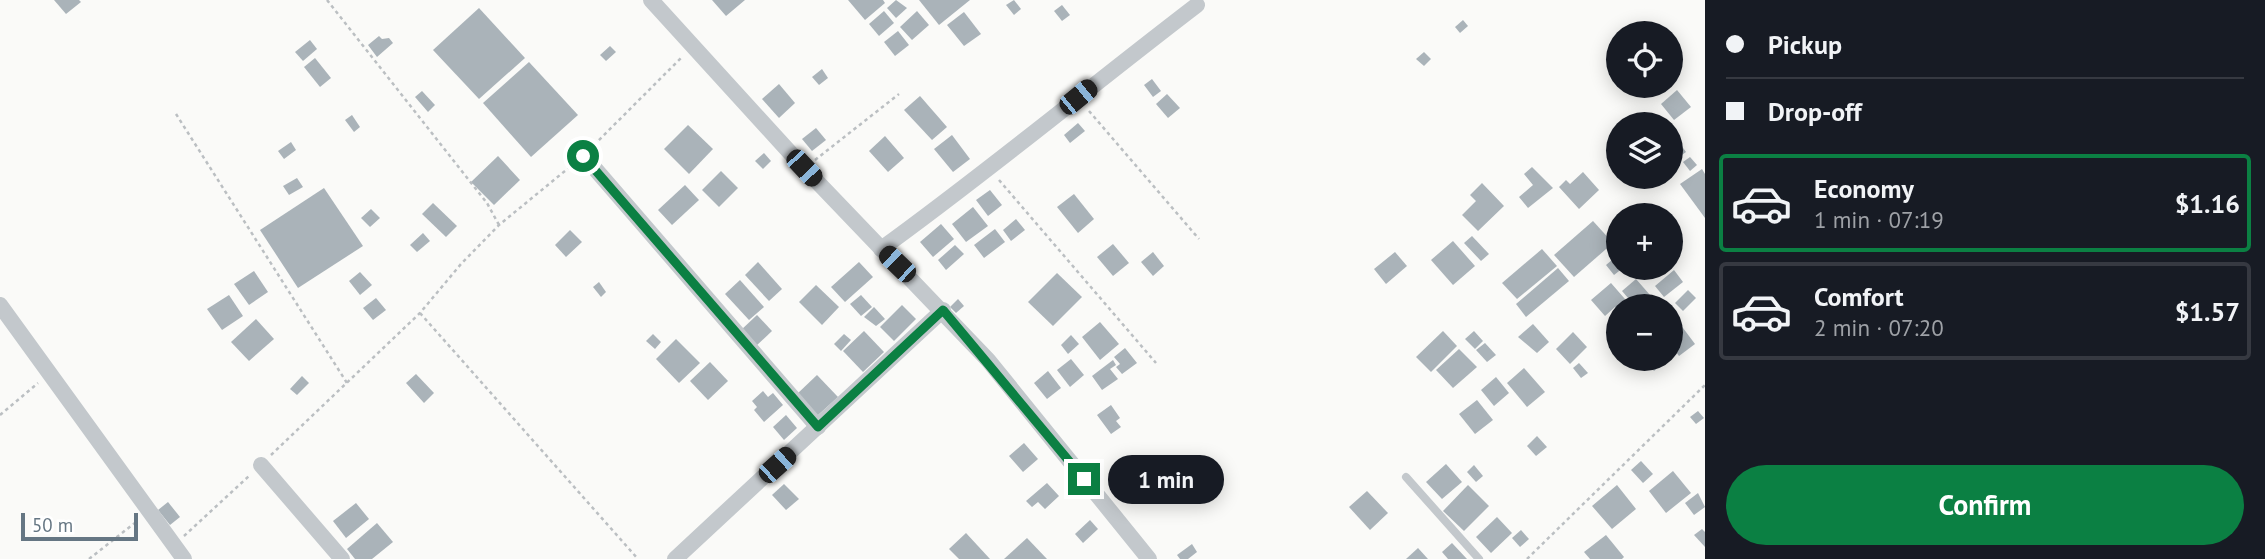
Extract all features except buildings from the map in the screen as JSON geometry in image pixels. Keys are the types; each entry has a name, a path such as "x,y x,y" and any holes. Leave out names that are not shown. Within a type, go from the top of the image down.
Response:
{"street":[{"path":"651,0 804,168 943,310 996,370 1149,559"},
{"path":"881,249 990,169 1197,5"},
{"path":"583,156 818,427"},
{"path":"0,305 184,559"},
{"path":"675,559 943,310"},
{"path":"261,465 342,559"}],"lane":[{"path":"1406,477 1479,559"}],"path":[{"path":"327,0 486,203 499,225"},
{"path":"174,545 420,313 461,264 499,225 583,156 691,47"},
{"path":"804,168 899,94"},
{"path":"1078,97 1199,239"},
{"path":"176,114 347,383"},
{"path":"990,169 1084,275 1156,363"},
{"path":"420,313 638,559"},
{"path":"0,415 49,374"},
{"path":"1527,559 1705,385"},
{"path":"89,559 150,511"}],"route":[{"path":"583,156 818,427 943,310 988,360 1084,479"}]}
